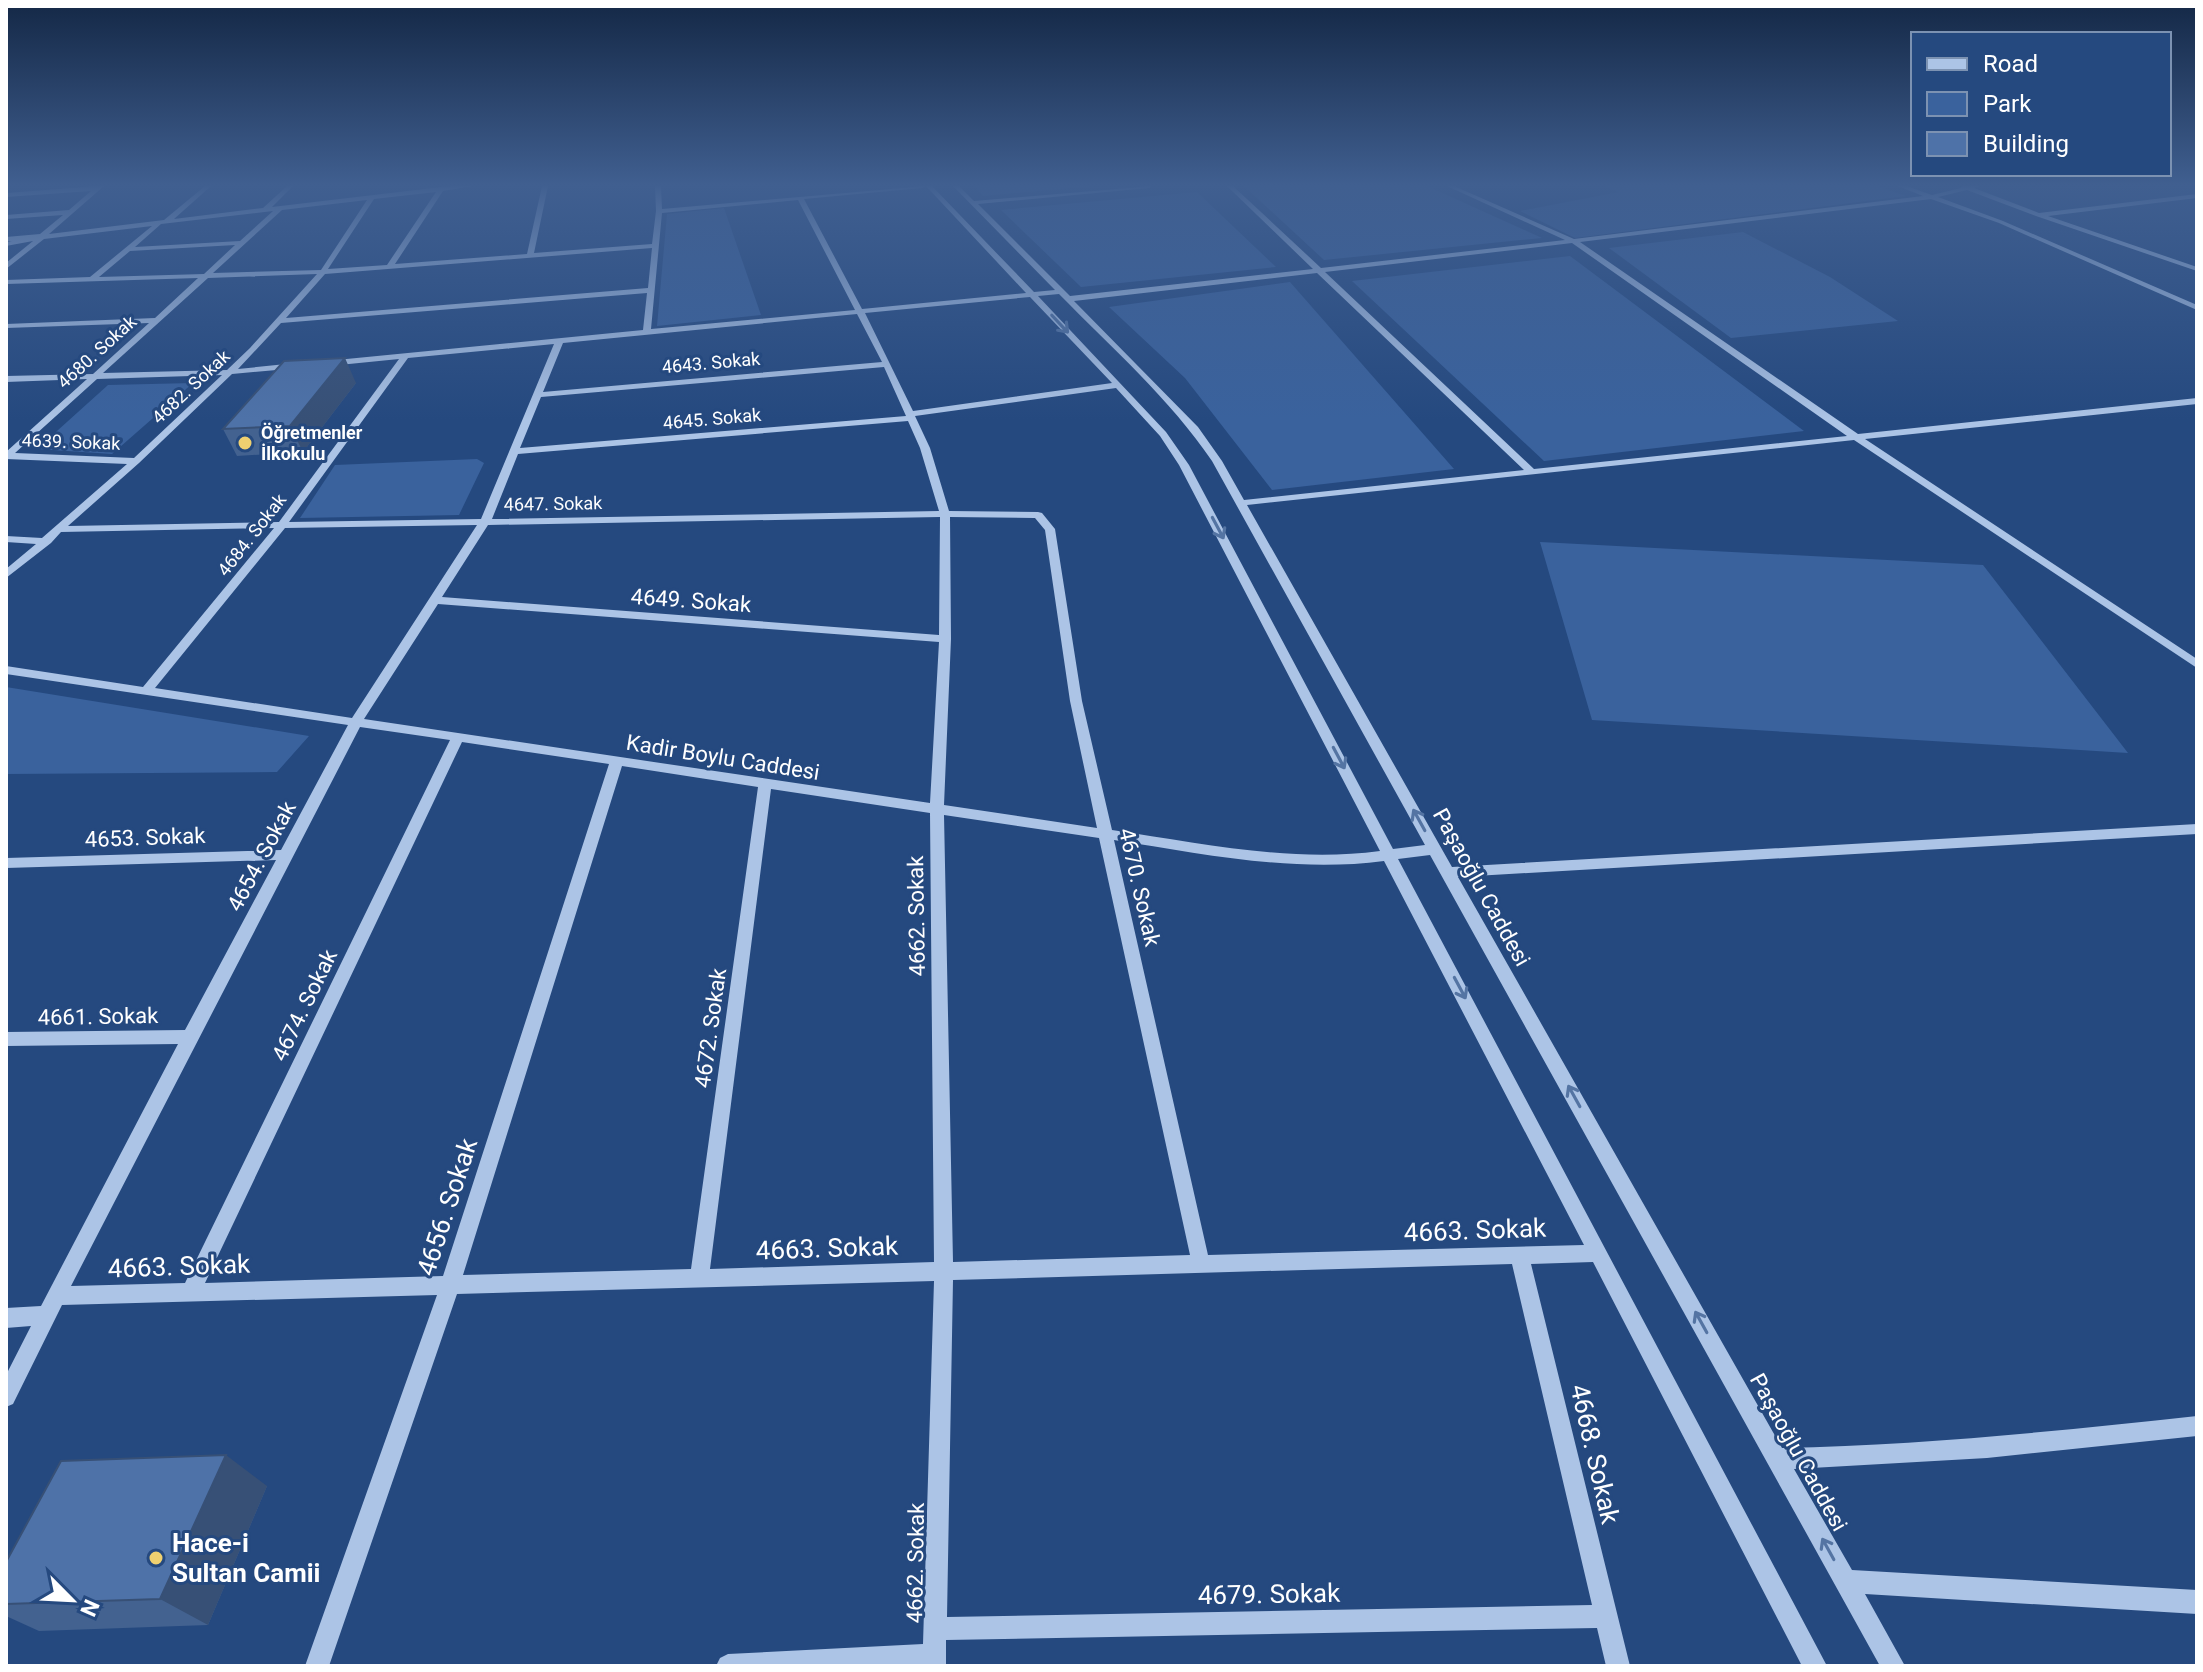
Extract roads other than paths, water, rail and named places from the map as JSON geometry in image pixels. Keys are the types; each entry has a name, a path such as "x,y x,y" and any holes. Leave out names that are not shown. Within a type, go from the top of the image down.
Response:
{"street":[{"path":"92,279 110,264"},
{"name":"4680. Sokak","path":"6,456 217,264"},
{"name":"4682. Sokak","path":"6,575 61,529 231,372 328,264"},
{"path":"6,282 323,272 418,264"},
{"path":"647,331 654,264"},
{"name":"4662. Sokak","path":"835,264 911,416 925,448 945,514 945,639 937,809 944,1271 935,1660"},
{"path":"1003,264 1163,434 1184,465 1815,1666"},
{"name":"Paşaoğlu Caddesi","path":"1033,264 1195,429 1242,503 1893,1666"},
{"path":"1313,264 1533,473"},
{"path":"6,379 231,372 1031,293 1064,296 1371,264"},
{"path":"1606,264 1857,438 2197,664"},
{"path":"2097,264 2197,308"},
{"path":"279,321 651,290"},
{"path":"6,326 156,320"},
{"name":"4654. Sokak","path":"6,1397 356,722 485,522 560,339"},
{"name":"4684. Sokak","path":"146,691 282,525 406,355"},
{"name":"4643. Sokak","path":"537,395 887,364"},
{"name":"4645. Sokak","path":"514,451 911,416 1118,385"},
{"path":"1242,503 2197,401"},
{"name":"4639. Sokak","path":"6,456 136,461"},
{"name":"4647. Sokak","path":"61,529 1029,513 1045,519"},
{"name":"4670. Sokak","path":"1045,519 1050,529 1076,701 1201,1264"},
{"path":"6,539 47,541"},
{"name":"4649. Sokak","path":"434,600 945,639"},
{"name":"Kadir Boylu Caddesi","path":"6,670 1259,857 1313,861 1390,856 1435,849"},
{"name":"4674. Sokak","path":"191,1292 458,737"},
{"name":"4656. Sokak","path":"317,1666 450,1285 617,761"},
{"name":"4672. Sokak","path":"699,1278 765,783"},
{"path":"1448,872 2197,829"},
{"name":"4653. Sokak","path":"6,863 286,855"},
{"name":"4661. Sokak","path":"6,1039 190,1037"},
{"name":"4663. Sokak","path":"57,1296 1598,1253"},
{"name":"4668. Sokak","path":"1519,1255 1618,1666"},
{"path":"6,1318 47,1315"},
{"path":"1777,1459 1893,1456 2064,1442 2197,1426"},
{"path":"1846,1581 2197,1602"},
{"name":"4679. Sokak","path":"936,1629 1604,1616"},
{"path":"728,1666 935,1660"}],"place":[{"name":"Öğretmenler İlkokulu","path":"245,443"},
{"name":"Hace-i Sultan Camii","path":"156,1558"}]}
